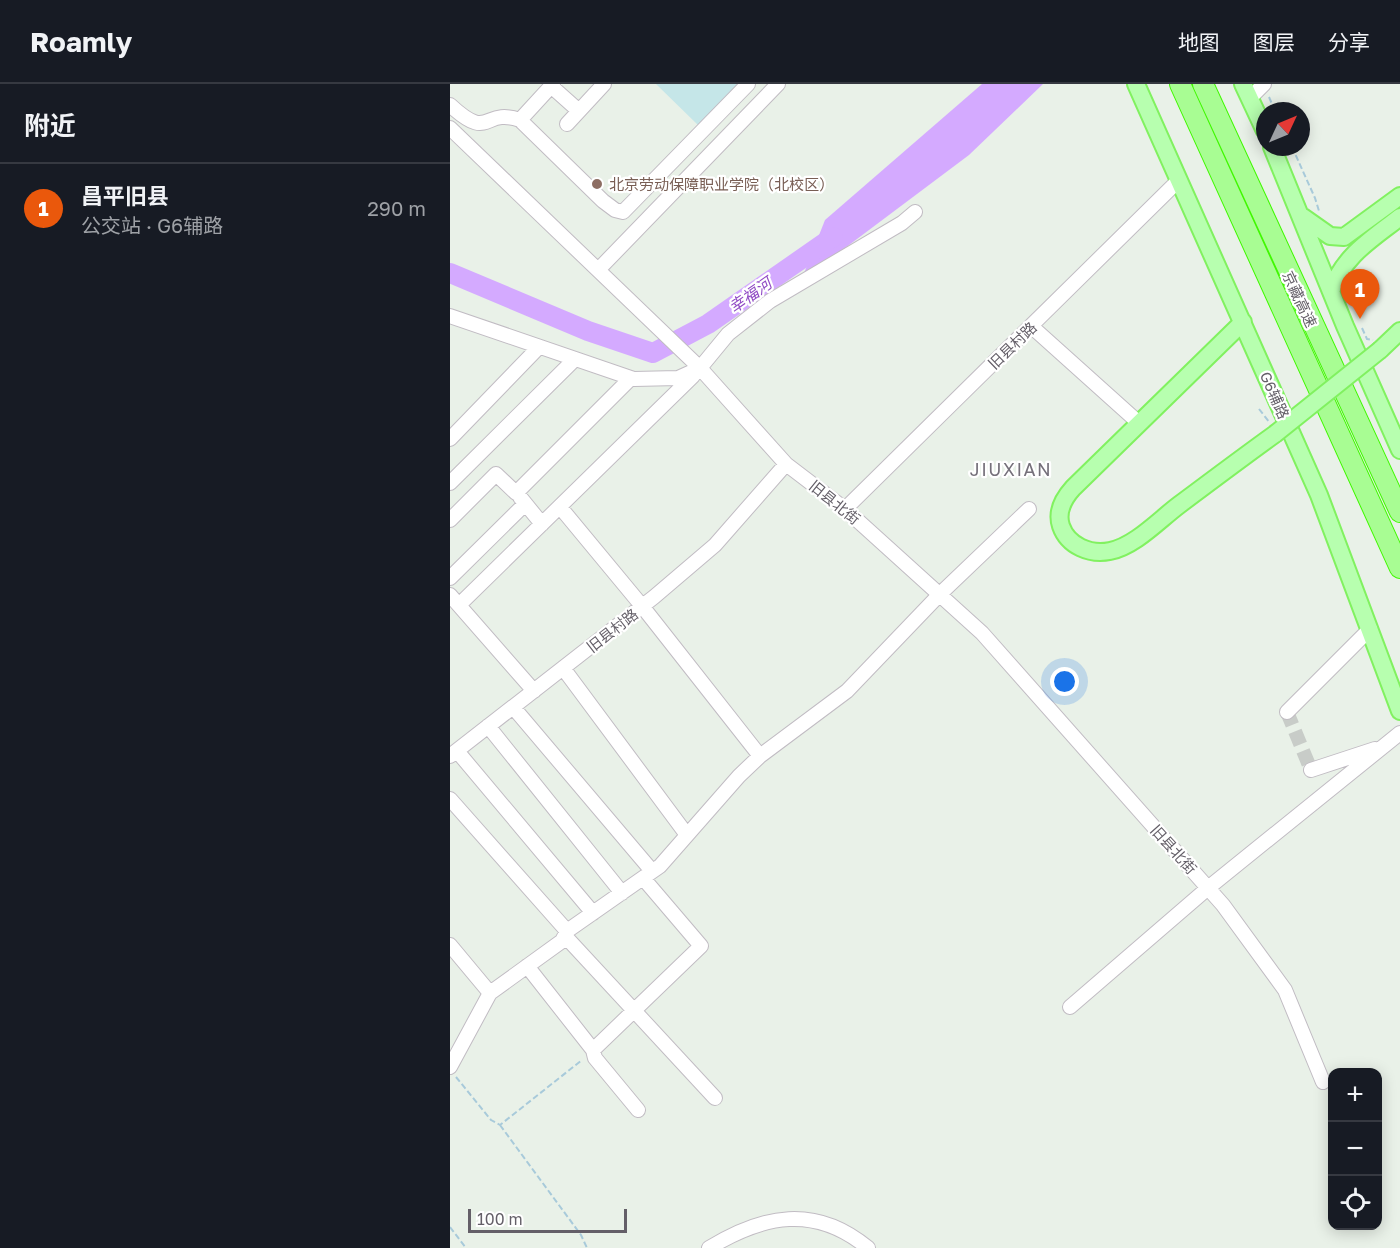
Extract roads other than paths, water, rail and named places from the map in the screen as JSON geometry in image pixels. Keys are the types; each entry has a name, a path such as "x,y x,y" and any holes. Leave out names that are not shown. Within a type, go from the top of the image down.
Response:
{"highway":[{"path":"1180,84 1400,568"},
{"name":"京藏高速","path":"1203,84 1400,512"}],"main road":[{"name":"G6辅路","path":"1136,84 1319,495 1400,711"},
{"path":"1246,91 1256,112"},
{"path":"1276,156 1400,450"},
{"path":"1301,215 1330,236 1344,237 1400,196"},
{"path":"1331,291 1341,267 1349,258 1400,217"},
{"path":"1242,322 1064,499 1060,512 1061,526 1070,540 1082,549 1097,553 1112,551 1126,544 1275,431 1400,331"}],"street":[{"path":"567,124 604,84"},
{"path":"450,105 467,121 474,123 483,124 501,116 520,120 603,201 622,212 748,84"},
{"path":"1246,91 1264,84"},
{"path":"520,120 552,85 579,111"},
{"path":"598,270 771,86"},
{"name":"旧县北街","path":"450,128 700,368 786,464 845,509 982,633 1208,888 1285,990 1323,1082"},
{"name":"旧县村路","path":"845,509 1179,180"},
{"path":"534,691 454,600 560,507 700,368 728,334 750,314 902,223 915,212"},
{"path":"450,316 631,378 678,378 700,368"},
{"path":"1032,326 1139,423"},
{"path":"450,439 539,347"},
{"path":"450,483 575,359"},
{"path":"450,578 631,378"},
{"name":"旧县村路","path":"453,753 642,606 715,545 786,464"},
{"path":"450,520 496,474 542,524"},
{"path":"560,507 642,606 760,756"},
{"path":"450,1069 490,993 562,941 566,934 593,913 648,874 687,835 739,776 760,756 847,691 940,594 1029,508"},
{"path":"1287,712 1370,629"},
{"path":"562,668 687,835"},
{"path":"513,707 648,874 701,946 593,1050"},
{"path":"488,726 622,893"},
{"path":"1070,1007 1208,888 1400,733"},
{"path":"1311,770 1382,746"},
{"path":"453,753 593,913"},
{"path":"450,798 635,1012 716,1098"},
{"path":"450,945 490,993"},
{"path":"527,966 593,1050 595,1058 638,1110"},
{"path":"709,1248 740,1230 774,1219 797,1218 817,1220 868,1248"}],"waterway":[{"name":"幸福河","path":"450,273 588,331 653,353 708,324 833,237"}],"tunnel":[{"path":"1287,712 1311,770"}],"place":[{"name":"北京劳动保障职业学院（北校区）","path":"597,184"},
{"name":"昌平旧县","path":"1360,319"}],"district":[{"name":"JIUXIAN","path":"1011,469"}]}
